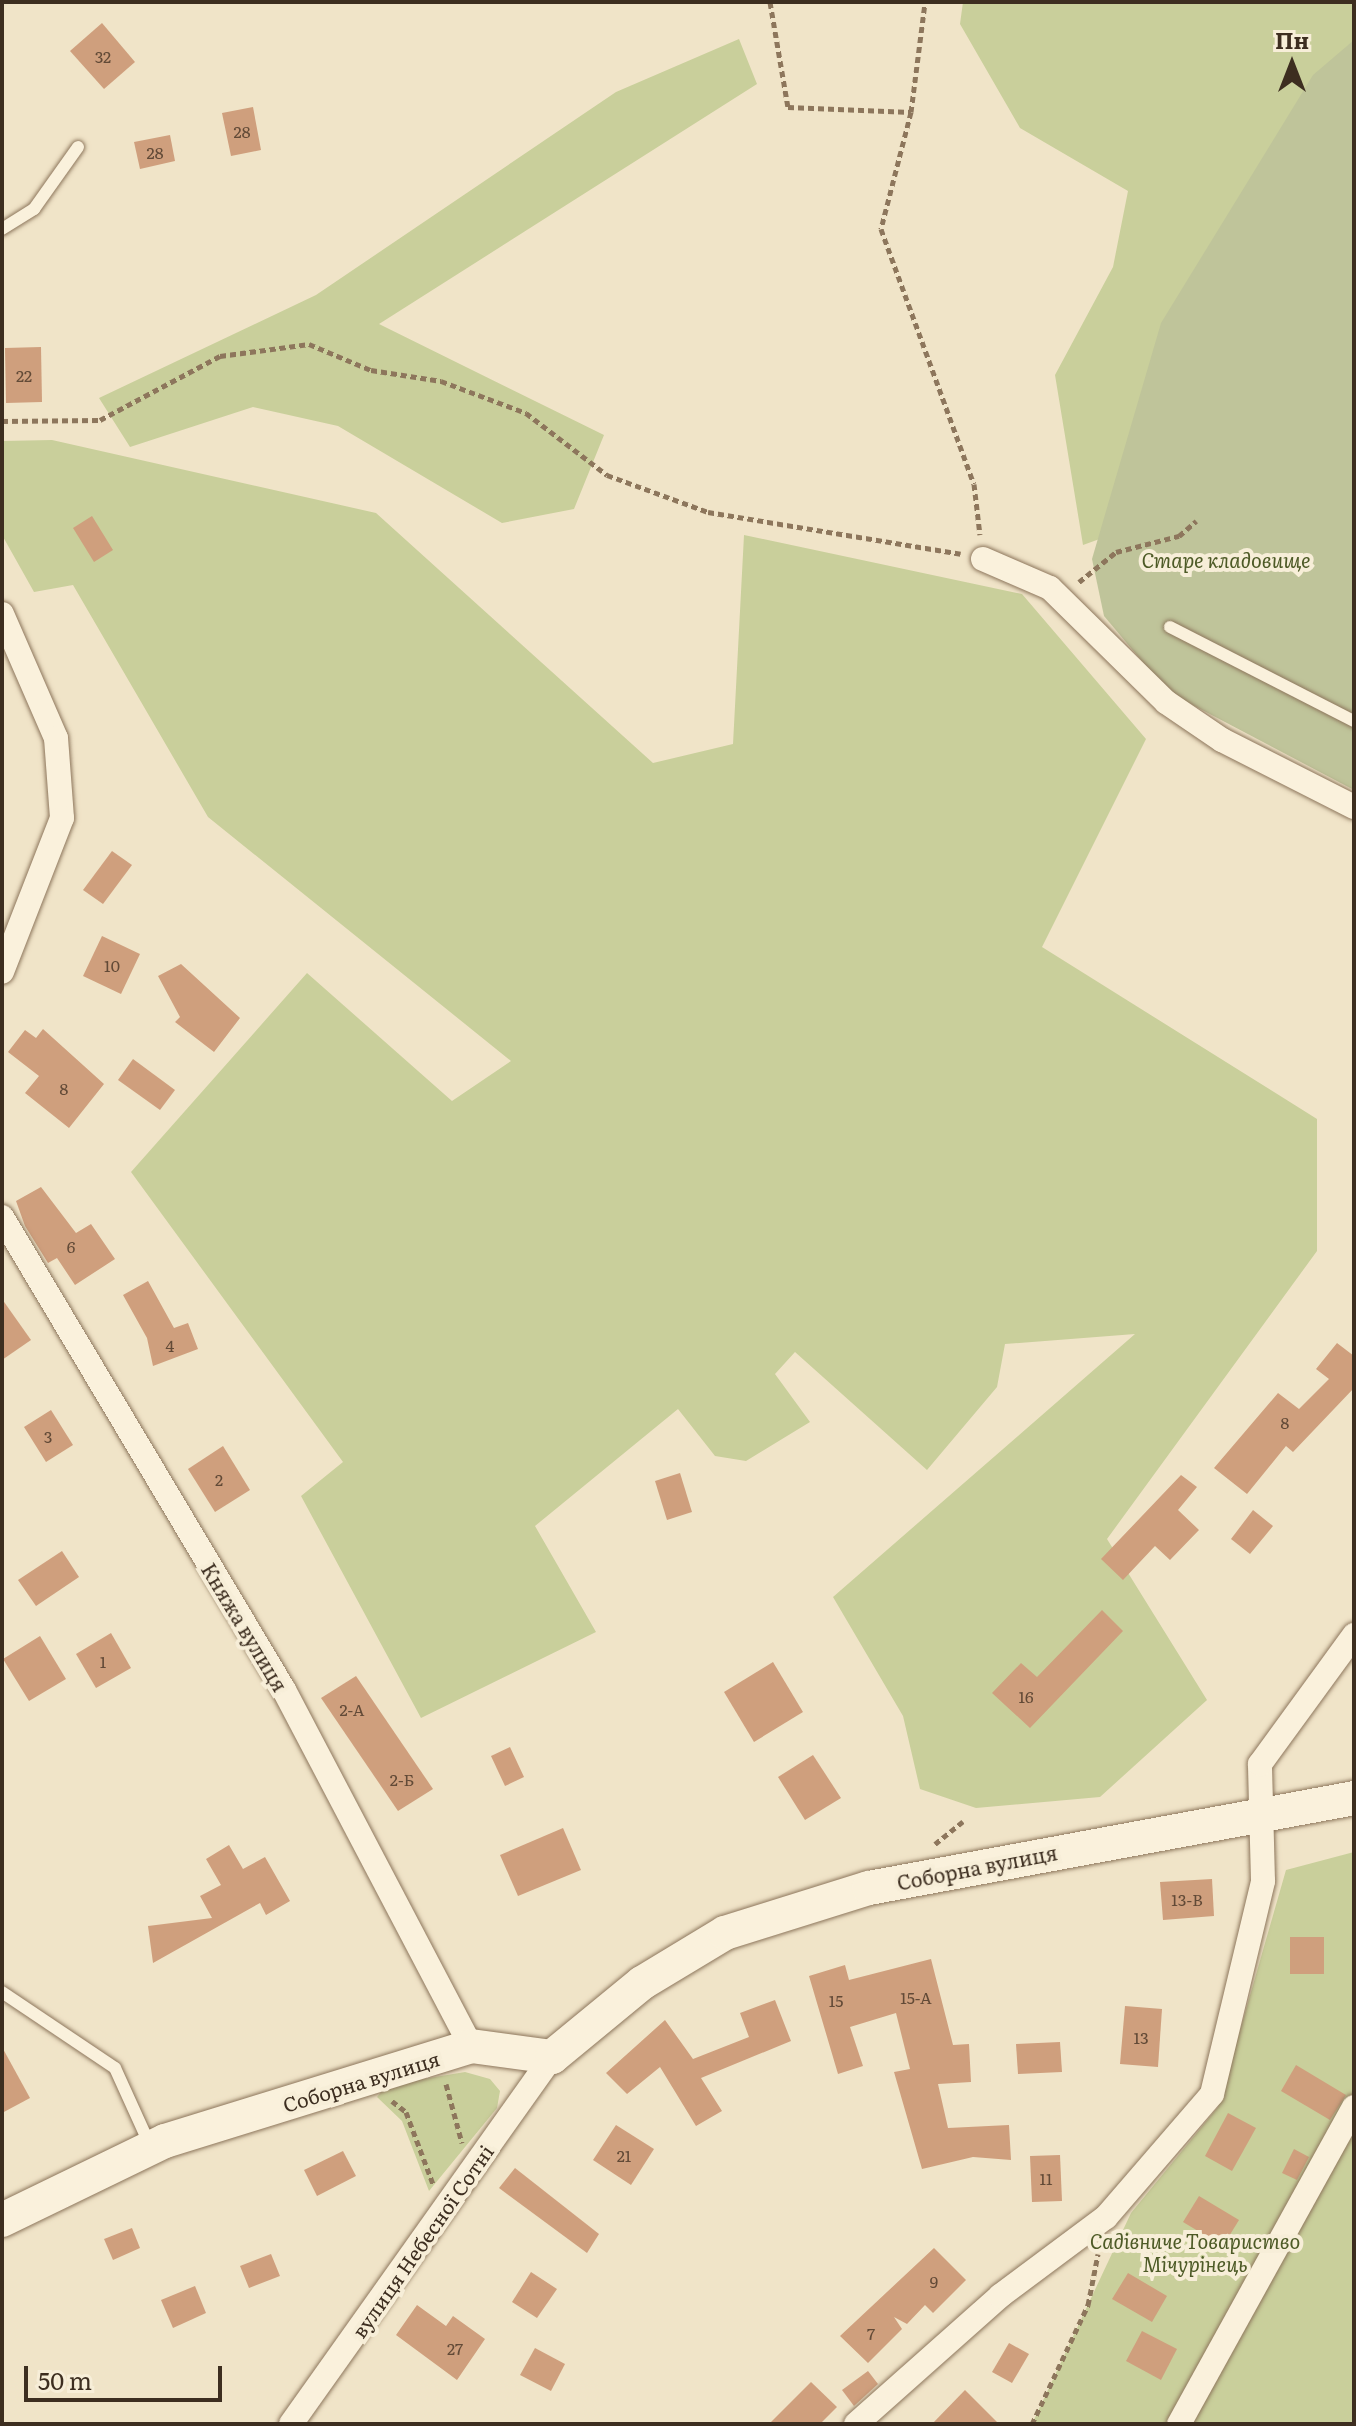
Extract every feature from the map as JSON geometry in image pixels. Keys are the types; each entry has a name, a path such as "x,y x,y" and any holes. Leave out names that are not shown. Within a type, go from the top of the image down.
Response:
{"main road":[{"name":"Соборна вулиця","path":"2,2220 151,2148 471,2046 552,2057 642,1983 725,1933 879,1885 1354,1798"}],"street":[{"path":"983,559 1058,595 1166,702 1222,740 1354,807"},
{"path":"2,614 56,738 62,818 2,972"},
{"name":"Княжа вулиця","path":"2,1217 284,1690 471,2046"},
{"path":"856,2424 1000,2296 1106,2217 1212,2094 1263,1881 1257,1814 1260,1764 1354,1635"},
{"name":"вулиця Небесної Сотні","path":"291,2424 552,2057"},
{"path":"1179,2424 1354,2107"}],"lane":[{"path":"2,229 34,209 78,147"},
{"path":"1170,627 1354,721"},
{"path":"2,1992 115,2068 151,2148"}],"path":[{"path":"770,2 788,107 911,112"},
{"path":"2,421 100,420 220,356 309,344 371,370 441,381 526,413 607,475 693,507 782,520 983,559 974,484 881,229 911,112 925,2"},
{"path":"1058,595 1116,552 1179,536 1196,521"},
{"path":"431,2060 448,2087 463,2152"},
{"path":"362,2080 406,2112 435,2191"},
{"path":"1032,2424 1088,2305 1106,2217"}],"green space":[{"path":"963,2 1354,2 1354,426 1235,490 1083,545 1055,375 1113,267 1128,191 1020,128 960,24"},
{"path":"739,39 757,84 379,324 604,435 574,509 502,523 338,426 253,407 130,447 99,398 316,295 616,92"},
{"name":"Старе кладовище","path":"1354,40 1354,790 1168,692 1104,616 1092,559 1161,323 1313,75"},
{"path":"52,440 376,513 653,763 733,744 744,535 1022,594 1146,739 1042,947 1317,1119 1317,1251 1107,1539 1207,1700 1100,1797 976,1808 920,1789 903,1716 833,1597 1135,1334 1005,1344 997,1387 927,1470 795,1352 775,1374 810,1422 746,1461 715,1456 678,1409 535,1526 596,1632 421,1718 301,1496 343,1462 131,1172 307,973 452,1101 511,1061 208,817 73,585 34,592 2,535 2,441"},
{"name":"Садівниче Товариство Мічурінець","path":"1354,1852 1354,2424 1032,2424 1131,2213 1218,2107 1286,1870"},
{"path":"465,2072 490,2079 500,2091 497,2108 429,2191 402,2121 377,2097 387,2085"}],"building":[{"path":"102,23 135,62 104,89 70,51"},
{"path":"253,107 261,150 231,156 222,113"},
{"path":"170,135 175,161 140,169 134,142"},
{"path":"41,347 42,402 6,403 5,348"},
{"path":"92,516 113,550 94,562 73,528"},
{"path":"112,851 132,865 103,904 83,890"},
{"path":"102,936 140,954 121,994 83,976"},
{"path":"181,964 240,1018 214,1052 175,1022 180,1017 158,976"},
{"path":"43,1029 104,1084 69,1128 25,1093 39,1076 8,1052 25,1030 36,1038"},
{"path":"133,1059 175,1090 160,1110 118,1080"},
{"path":"41,1187 76,1233 91,1224 115,1259 75,1285 57,1258 48,1263 25,1226 16,1201"},
{"path":"148,1281 174,1328 188,1323 198,1349 153,1366 147,1338 123,1295"},
{"path":"2,1299 31,1340 2,1360"},
{"path":"1337,1343 1354,1356 1354,1388 1293,1452 1286,1446 1247,1494 1214,1468 1278,1393 1299,1409 1329,1379 1316,1369"},
{"path":"51,1410 73,1445 46,1462 24,1427"},
{"path":"223,1446 250,1490 215,1512 188,1469"},
{"path":"680,1473 692,1512 667,1520 655,1481"},
{"path":"1181,1475 1197,1487 1178,1510 1199,1530 1170,1560 1155,1546 1123,1580 1101,1559"},
{"path":"1253,1510 1273,1526 1250,1554 1231,1539"},
{"path":"62,1551 79,1577 36,1606 18,1580"},
{"path":"1102,1610 1123,1631 1030,1728 992,1693 1021,1663 1037,1677"},
{"path":"111,1633 131,1668 96,1688 76,1654"},
{"path":"40,1636 66,1679 29,1701 3,1659"},
{"path":"773,1662 803,1712 754,1742 724,1692"},
{"path":"356,1676 433,1789 398,1811 321,1698"},
{"path":"510,1747 524,1777 505,1786 491,1756"},
{"path":"813,1755 841,1798 805,1820 778,1777"},
{"path":"563,1828 581,1870 518,1896 500,1855"},
{"path":"229,1845 243,1869 265,1857 290,1901 266,1915 260,1903 153,1963 148,1926 212,1918 200,1896 221,1885 206,1859"},
{"path":"1212,1879 1214,1916 1163,1920 1160,1882"},
{"path":"1290,1937 1324,1937 1324,1974 1290,1974"},
{"path":"931,1959 953,2045 969,2044 971,2082 938,2084 948,2128 1009,2125 1011,2160 973,2157 922,2169 894,2072 910,2069 896,2013 850,2027 863,2066 838,2074 809,1976 845,1965 849,1980"},
{"path":"775,2000 791,2041 701,2078 722,2111 696,2126 660,2067 627,2094 606,2073 665,2020 693,2059 749,2037 740,2013"},
{"path":"1125,2006 1162,2009 1158,2067 1120,2064"},
{"path":"1060,2042 1062,2072 1018,2074 1016,2044"},
{"path":"2,2047 30,2098 2,2113"},
{"path":"1296,2065 1346,2095 1330,2120 1281,2091"},
{"path":"1228,2113 1256,2128 1232,2171 1205,2156"},
{"path":"616,2125 654,2149 631,2185 593,2160"},
{"path":"1294,2149 1309,2157 1297,2180 1282,2173"},
{"path":"343,2151 356,2176 317,2196 304,2170"},
{"path":"1060,2155 1062,2201 1032,2202 1030,2156"},
{"path":"515,2168 599,2234 587,2253 499,2188"},
{"path":"1199,2196 1239,2220 1223,2246 1183,2222"},
{"path":"132,2228 140,2248 113,2260 104,2239"},
{"path":"934,2248 966,2280 933,2313 925,2305 907,2324 894,2317 902,2329 868,2363 840,2336"},
{"path":"271,2254 280,2276 249,2288 240,2266"},
{"path":"531,2272 557,2289 537,2318 512,2302"},
{"path":"1128,2273 1167,2296 1152,2322 1112,2299"},
{"path":"195,2286 206,2313 173,2328 161,2300"},
{"path":"417,2305 446,2326 453,2316 485,2339 457,2380 396,2335"},
{"path":"1142,2331 1177,2349 1161,2380 1126,2361"},
{"path":"1009,2343 1029,2354 1012,2383 992,2372"},
{"path":"535,2348 565,2364 551,2391 520,2375"},
{"path":"868,2371 878,2384 854,2406 842,2390"},
{"path":"811,2382 837,2407 820,2424 769,2424"},
{"path":"965,2390 999,2424 932,2424"}]}
